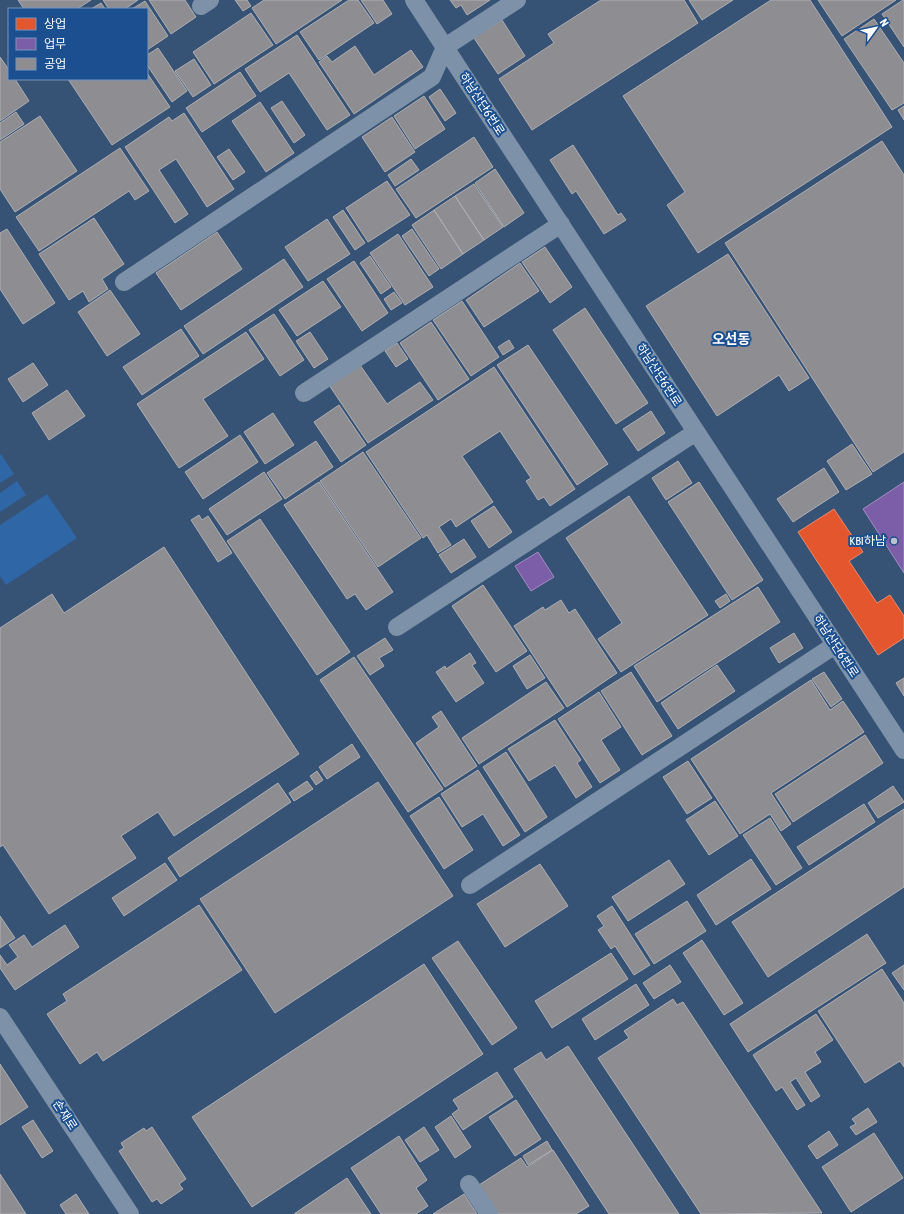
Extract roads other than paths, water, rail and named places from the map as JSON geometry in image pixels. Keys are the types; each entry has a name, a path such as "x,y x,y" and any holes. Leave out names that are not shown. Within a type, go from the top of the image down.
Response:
{"street":[{"name":"하남산단6번로","path":"414,0 904,750"},
{"path":"124,282 432,77 445,47 517,0"},
{"path":"304,393 561,224"},
{"path":"397,627 696,432"},
{"path":"470,885 835,645"},
{"name":"손재로","path":"0,1017 130,1214"},
{"path":"469,1184 488,1214"}],"place":[{"name":"KBI하남","path":"894,541"}],"district":[{"name":"오선동","path":"731,339"}]}
